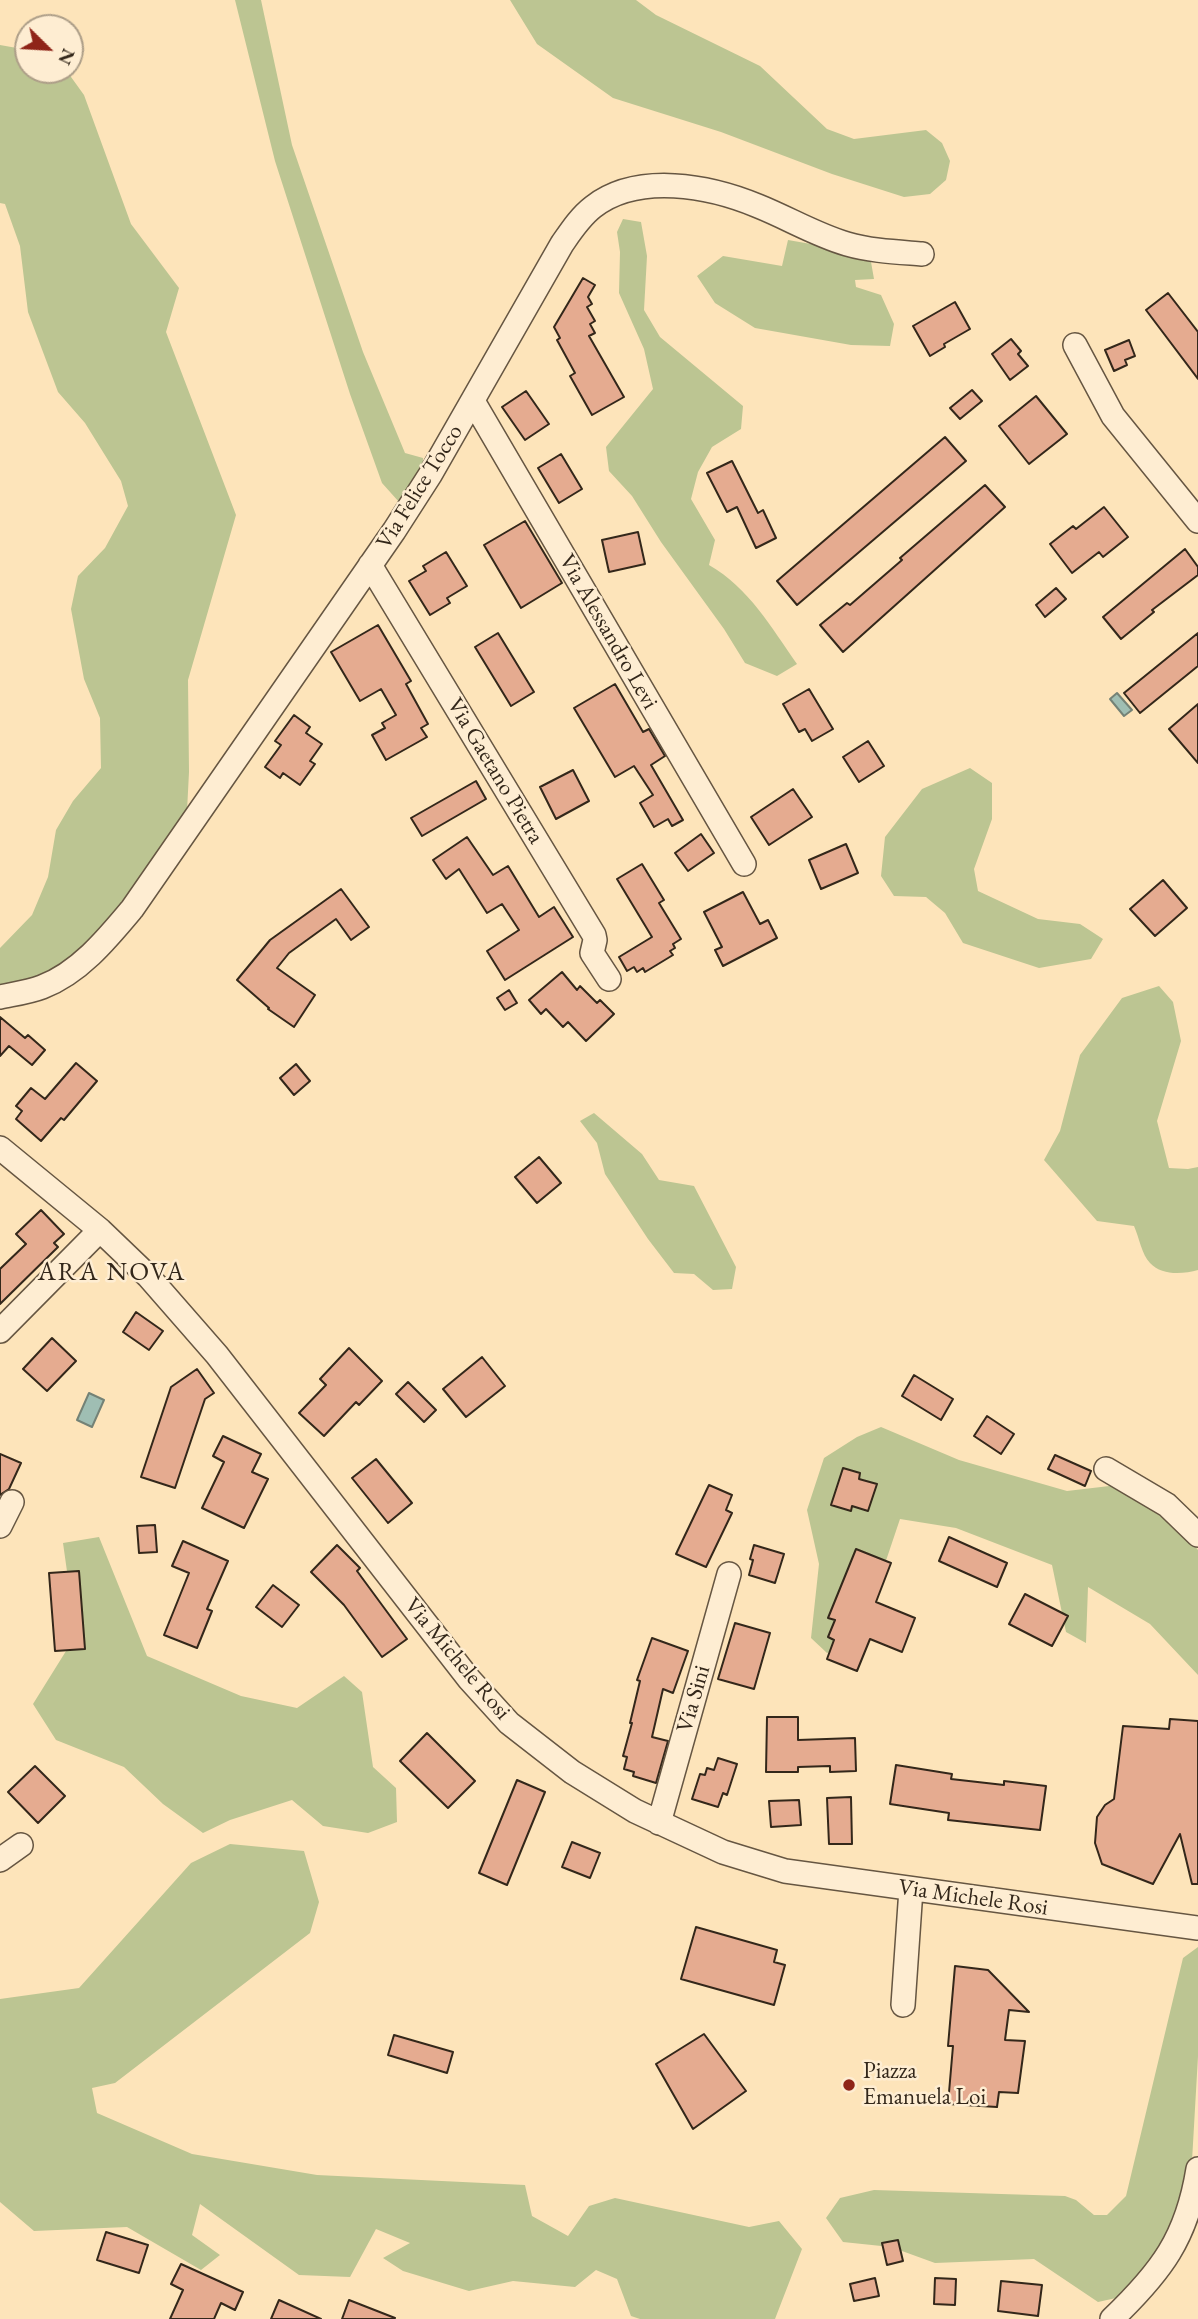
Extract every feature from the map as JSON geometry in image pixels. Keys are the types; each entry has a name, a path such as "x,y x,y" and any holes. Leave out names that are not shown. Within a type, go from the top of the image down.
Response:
{"street":[{"name":"Via Felice Tocco","path":"0,997 30,991 55,982 77,966 112,932 141,897 430,475 572,230 592,208 621,192 644,187 675,186 717,192 758,205 848,245 922,254"},
{"path":"1075,345 1113,416 1198,521"},
{"name":"Via Alessandro Levi","path":"473,401 744,864"},
{"name":"Via Gaetano Pietra","path":"370,565 594,934 592,953 608,979"},
{"name":"Via Michele Rosi","path":"0,1147 100,1230 148,1276 217,1354 469,1679 499,1713 572,1772 620,1803 659,1823 723,1852 775,1869 805,1876 1198,1928"},
{"path":"0,1331 100,1230"},
{"path":"1106,1469 1167,1505 1198,1535"},
{"path":"0,1526 12,1502"},
{"name":"Via Sini","path":"659,1823 729,1574"},
{"path":"0,1860 21,1845"},
{"path":"903,2005 911,1889"},
{"path":"1112,2319 1171,2251 1190,2209 1198,2169"}],"green space":[{"path":"235,0 261,0 292,145 363,352 405,453 423,458 423,480 399,502 382,483 350,394 275,161"},
{"path":"510,0 636,0 656,15 760,66 827,129 854,139 926,130 942,143 950,161 946,180 930,194 904,197 832,174 721,132 613,98 537,44"},
{"path":"0,45 14,48 14,84 76,84 84,95 131,224 179,288 166,332 236,515 188,680 189,772 187,811 182,828 73,966 0,994 0,948 32,915 48,877 56,830 73,801 101,768 100,718 84,679 71,609 78,576 105,548 128,506 121,481 85,423 58,392 28,312 20,246 5,204 0,203"},
{"path":"623,219 641,222 647,256 644,310 660,337 743,406 741,429 712,447 698,472 691,499 715,540 709,565 748,597 797,664 777,676 745,663 632,496 609,471 606,447 653,389 644,349 619,293 620,252 617,232"},
{"path":"788,240 851,251 871,262 874,279 855,280 856,287 881,295 894,324 890,346 851,345 755,328 715,303 697,276 723,256 782,266"},
{"path":"970,768 992,783 992,819 974,869 978,891 1038,919 1080,924 1103,939 1091,959 1039,968 963,943 945,913 926,897 894,896 881,876 885,837 922,789"},
{"path":"1159,986 1173,1002 1181,1041 1157,1121 1169,1168 1198,1167 1198,1270 1179,1273 1160,1270 1147,1260 1134,1226 1097,1221 1044,1160 1060,1131 1080,1055 1122,998"},
{"path":"594,1113 642,1154 659,1180 694,1186 736,1267 732,1289 713,1290 694,1274 674,1273 605,1174 597,1143 580,1121"},
{"path":"881,1427 959,1460 1067,1491 1118,1485 1162,1506 1198,1550 1198,1675 1150,1624 1088,1587 1086,1643 1066,1632 1052,1565 956,1528 900,1519 860,1638 827,1653 811,1638 819,1564 807,1510 824,1458 857,1437"},
{"path":"99,1537 147,1656 241,1696 297,1708 344,1676 362,1692 373,1767 396,1788 397,1822 368,1833 323,1826 292,1800 230,1820 203,1833 163,1804 124,1767 56,1740 33,1704 76,1635 63,1543"},
{"path":"230,1844 304,1851 319,1902 310,1933 115,2083 92,2088 97,2113 192,2154 317,2175 525,2185 532,2216 568,2236 589,2206 615,2198 749,2227 779,2221 802,2249 775,2319 640,2319 631,2316 617,2279 596,2270 575,2287 513,2281 469,2291 403,2271 383,2258 410,2243 376,2229 350,2277 299,2275 200,2204 192,2235 220,2255 201,2270 127,2227 34,2231 0,2202 0,1999 79,1988 191,1863"},
{"path":"1198,1947 1198,2056 1192,2161 1184,2210 1164,2247 1116,2298 1098,2302 1034,2259 935,2263 891,2247 843,2242 826,2218 840,2198 874,2190 1065,2196 1076,2200 1094,2215 1107,2215 1126,2196 1183,1958"}],"water":[{"path":"1117,693 1132,710 1124,716 1110,699"},
{"path":"89,1393 104,1400 92,1427 77,1420"}],"building":[{"path":"583,278 595,285 588,297 592,304 587,307 595,321 590,324 595,333 589,336 624,397 592,415 570,376 575,373 557,340 560,338 554,327"},
{"path":"1168,293 1198,332 1198,379 1146,310"},
{"path":"955,302 970,329 944,344 945,347 930,356 913,326"},
{"path":"1011,339 1028,366 1010,380 992,354"},
{"path":"1129,340 1135,356 1125,360 1127,365 1114,371 1105,350"},
{"path":"972,390 982,401 960,419 950,408"},
{"path":"526,391 549,424 525,440 502,407"},
{"path":"1036,396 1067,434 1029,464 999,426"},
{"path":"945,437 966,461 797,605 777,581"},
{"path":"561,454 582,489 559,503 538,468"},
{"path":"732,461 758,513 763,510 776,538 756,548 737,507 727,512 707,473"},
{"path":"985,485 1005,507 843,652 820,625 847,603 850,605"},
{"path":"1104,507 1128,537 1103,557 1099,552 1072,573 1050,544 1073,526 1076,529"},
{"path":"525,521 562,583 521,608 484,545"},
{"path":"638,532 645,564 609,572 602,540"},
{"path":"1185,549 1198,567 1198,575 1152,610 1154,612 1121,639 1103,617"},
{"path":"446,552 467,586 447,598 450,603 430,615 409,581 426,571 423,566"},
{"path":"1056,588 1066,599 1045,617 1036,605"},
{"path":"378,625 411,681 406,684 428,724 421,728 427,737 386,760 372,735 385,728 382,723 396,715 381,689 360,701 331,652"},
{"path":"498,633 534,692 511,706 475,647"},
{"path":"1198,633 1198,666 1140,713 1124,693"},
{"path":"615,684 643,732 649,729 665,756 651,765 683,820 672,826 668,819 654,827 640,803 653,795 634,766 615,777 574,708"},
{"path":"809,689 833,729 812,741 805,729 799,732 783,704"},
{"path":"1198,704 1198,763 1169,729"},
{"path":"294,715 310,727 306,733 322,744 310,761 315,764 300,785 283,773 280,778 265,767 281,745 275,741"},
{"path":"868,741 884,766 859,782 843,757"},
{"path":"573,770 589,801 556,819 540,787"},
{"path":"476,781 486,799 422,836 411,818"},
{"path":"793,789 812,817 769,845 751,817"},
{"path":"701,834 714,853 688,871 675,853"},
{"path":"467,837 493,875 508,866 539,917 554,907 573,937 505,980 487,951 519,930 502,904 487,913 459,869 446,879 433,860"},
{"path":"846,844 858,873 821,889 809,860"},
{"path":"642,864 664,900 659,903 681,939 673,944 675,948 670,951 673,955 645,972 643,968 637,972 634,967 627,971 619,957 652,937 617,879"},
{"path":"1163,880 1187,908 1155,936 1130,909"},
{"path":"341,889 369,927 351,940 336,919 289,953 277,968 315,995 294,1027 268,1009 237,980 270,940"},
{"path":"743,892 760,924 768,920 777,938 723,966 715,950 722,947 704,912"},
{"path":"562,972 577,990 580,986 597,1003 600,1000 614,1014 586,1041 568,1022 563,1027 546,1009 541,1014 529,1000"},
{"path":"509,990 517,1003 505,1010 497,998"},
{"path":"0,1017 25,1038 28,1035 45,1050 32,1065 9,1046 0,1056"},
{"path":"76,1063 97,1081 64,1120 61,1118 41,1141 16,1119 22,1111 16,1106 31,1088 45,1099"},
{"path":"296,1064 310,1081 294,1095 280,1078"},
{"path":"539,1157 561,1183 537,1203 515,1177"},
{"path":"41,1210 64,1234 54,1243 58,1247 0,1304 0,1269 26,1244 16,1234"},
{"path":"136,1312 163,1331 149,1350 123,1332"},
{"path":"52,1338 76,1361 47,1391 23,1369"},
{"path":"349,1348 382,1381 359,1405 356,1402 324,1436 299,1413 326,1385 320,1379"},
{"path":"482,1357 505,1386 466,1417 443,1389"},
{"path":"197,1369 214,1393 205,1399 175,1488 141,1477 171,1387"},
{"path":"914,1375 953,1399 941,1420 902,1396"},
{"path":"408,1382 436,1410 424,1422 396,1394"},
{"path":"987,1416 1014,1434 1001,1454 974,1436"},
{"path":"223,1436 261,1454 252,1472 268,1479 244,1528 202,1508 224,1462 213,1456"},
{"path":"0,1454 21,1463 9,1489 0,1495"},
{"path":"1055,1455 1091,1471 1085,1486 1048,1469"},
{"path":"376,1459 412,1503 388,1523 352,1478"},
{"path":"843,1468 860,1473 859,1479 877,1484 868,1511 852,1506 851,1511 831,1505"},
{"path":"709,1485 732,1495 726,1510 732,1513 706,1567 676,1554"},
{"path":"155,1525 157,1552 139,1553 137,1526"},
{"path":"949,1537 1007,1563 997,1587 939,1561"},
{"path":"183,1541 228,1561 207,1609 212,1611 197,1648 164,1635 189,1573 172,1566"},
{"path":"337,1545 360,1568 357,1571 407,1639 382,1657 344,1605 311,1572"},
{"path":"754,1545 784,1554 775,1583 749,1575"},
{"path":"856,1549 891,1563 876,1602 915,1618 902,1652 870,1639 857,1671 827,1659 834,1640 828,1637 835,1620 828,1618"},
{"path":"79,1571 85,1649 55,1651 49,1573"},
{"path":"273,1585 299,1605 282,1627 256,1607"},
{"path":"1025,1594 1068,1616 1052,1646 1009,1624"},
{"path":"735,1623 770,1633 754,1689 718,1679"},
{"path":"652,1638 688,1651 673,1693 663,1689 652,1737 668,1741 656,1783 633,1776 634,1772 624,1769 627,1757 623,1756 640,1681 637,1680"},
{"path":"767,1717 798,1717 798,1740 855,1738 856,1771 830,1772 830,1766 798,1767 798,1772 766,1772"},
{"path":"1170,1719 1198,1721 1198,1884 1192,1884 1180,1834 1153,1884 1102,1864 1095,1843 1097,1817 1105,1805 1114,1799 1123,1726 1169,1729"},
{"path":"427,1733 475,1781 448,1808 400,1761"},
{"path":"718,1758 737,1764 727,1795 723,1793 718,1807 692,1799 700,1774 705,1775 707,1768 714,1770"},
{"path":"896,1765 952,1774 951,1779 1046,1786 1040,1830 948,1820 949,1813 890,1804"},
{"path":"35,1766 65,1796 38,1823 8,1792"},
{"path":"517,1780 545,1792 507,1885 479,1873"},
{"path":"851,1797 852,1844 829,1844 827,1798"},
{"path":"799,1800 801,1825 771,1827 769,1801"},
{"path":"572,1842 600,1853 590,1878 562,1867"},
{"path":"696,1927 777,1950 774,1962 785,1965 774,2005 681,1979"},
{"path":"955,1966 988,1970 1029,2012 1009,2010 1005,2040 1025,2041 1018,2093 999,2092 997,2107 948,2104 953,2046 948,2046"},
{"path":"704,2034 746,2091 693,2129 656,2064"},
{"path":"394,2035 453,2052 447,2073 388,2055"},
{"path":"106,2232 148,2245 139,2273 97,2260"},
{"path":"898,2240 903,2261 887,2265 882,2243"},
{"path":"181,2264 243,2292 235,2310 221,2303 214,2319 170,2319 183,2290 171,2284"},
{"path":"875,2278 879,2296 854,2301 850,2284"},
{"path":"935,2278 956,2279 955,2305 934,2304"},
{"path":"1001,2281 1042,2285 1038,2316 998,2311"},
{"path":"279,2300 321,2319 271,2319"},
{"path":"349,2300 395,2318 342,2319"}],"place":[{"name":"Piazza Emanuela Loi","path":"849,2085"}],"district":[{"name":"ARA NOVA","path":"112,1273"}]}
